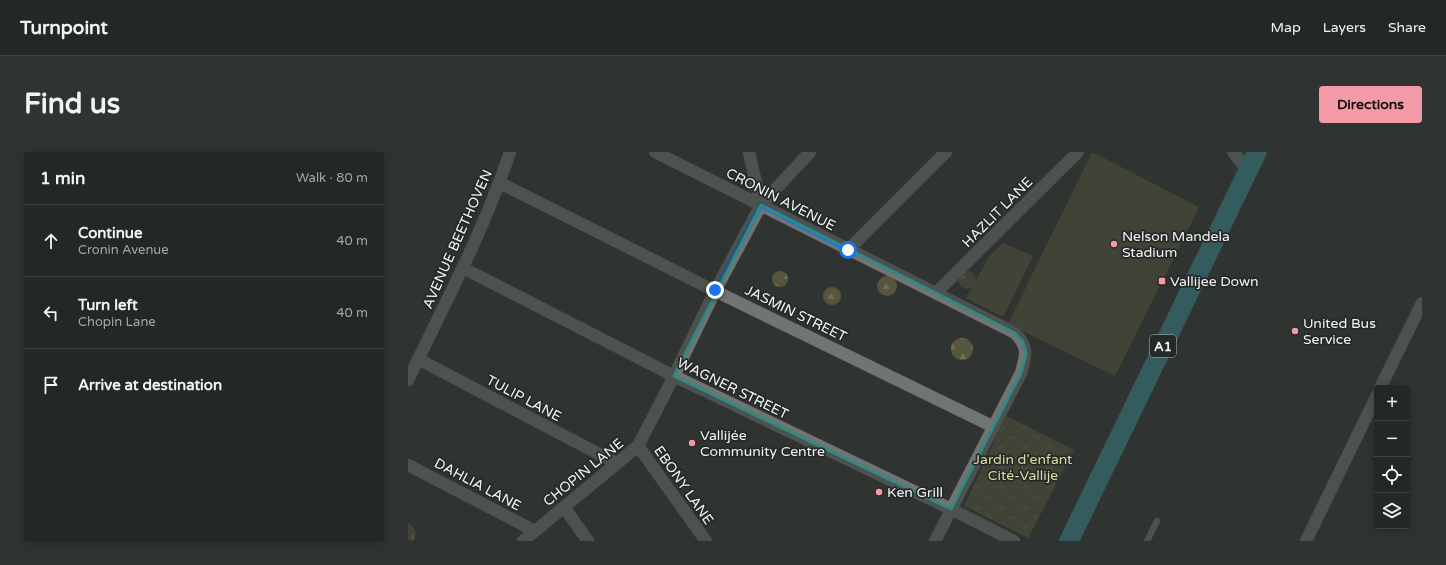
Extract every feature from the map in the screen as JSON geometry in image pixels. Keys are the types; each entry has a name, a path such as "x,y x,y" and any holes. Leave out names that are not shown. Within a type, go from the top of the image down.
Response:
{"main road":[{"name":"A1","path":"1069,541 1257,152"}],"street":[{"name":"AVENUE BEETHOVEN","path":"408,380 463,268 500,183 510,152"},
{"name":"CRONIN AVENUE","path":"655,152 1015,333 1023,342 1026,354 1021,373 935,541"},
{"path":"749,152 761,205"},
{"name":"CHOPIN LANE","path":"523,541 638,446 674,376 715,290 761,205 810,152"},
{"path":"848,250 946,152"},
{"name":"HAZLIT LANE","path":"936,293 1078,152"},
{"path":"1233,152 1248,170"},
{"name":"JASMIN STREET","path":"500,183 994,427"},
{"name":"WAGNER STREET","path":"463,268 674,376 951,509 1014,541"},
{"path":"1381,385 1422,303"},
{"name":"TULIP LANE","path":"418,359 616,464"},
{"path":"1306,541 1374,401"},
{"name":"EBONY LANE","path":"638,446 706,541"},
{"name":"DAHLIA LANE","path":"408,465 535,531"},
{"path":"564,507 588,541"}],"lane":[{"path":"1147,541 1157,521"}],"highlighted area":[{"path":"761,205 1015,333 1023,342 1026,354 1021,373 951,509 674,376"}],"green space":[{"name":"Nelson Mandela Stadium","path":"1092,152 1199,207 1115,376 1008,324"},
{"path":"1003,243 1033,256 1003,317 966,298 990,255"},
{"path":"780,271 786,273 788,279 786,285 780,287 774,285 772,279 774,273"},
{"path":"963,271 971,271 976,276 974,287 971,289 963,289 958,284 958,276"},
{"path":"883,276 891,276 897,282 897,290 891,296 883,296 877,290 877,282"},
{"path":"832,287 838,290 841,296 838,302 832,305 826,302 823,296 826,290"},
{"path":"962,338 970,341 973,349 970,357 962,360 954,357 951,349 954,341"},
{"name":"Jardin d'enfant Cité-Vallije","path":"1006,416 1074,450 1028,538 964,506"},
{"path":"408,523 412,525 416,532 414,541 408,541"}],"place":[{"name":"Nelson Mandela Stadium","path":"1114,244"},
{"name":"Vallijee Down","path":"1162,281"},
{"name":"United Bus Service","path":"1295,331"},
{"name":"Vallijée Community Centre","path":"692,443"},
{"name":"Ken Grill","path":"879,492"}],"route":[{"path":"715,290 761,205 848,250"}]}
